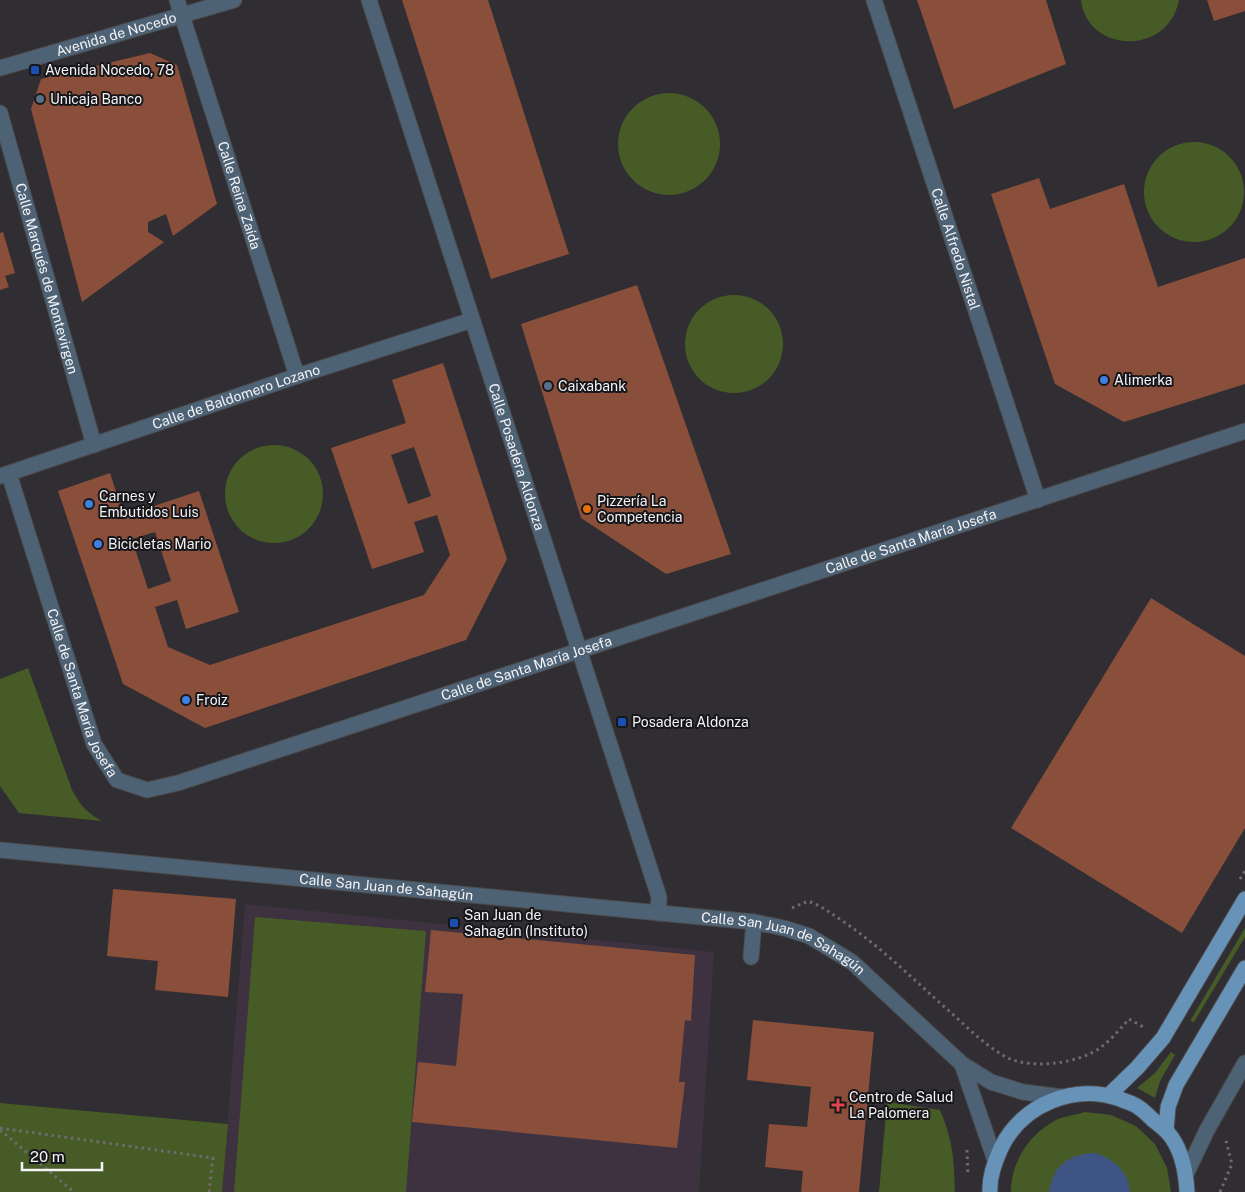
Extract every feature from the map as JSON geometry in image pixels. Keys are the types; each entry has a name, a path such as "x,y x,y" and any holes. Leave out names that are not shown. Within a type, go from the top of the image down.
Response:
{"main road":[{"path":"1109,1095 1137,1068 1163,1038 1245,899"},
{"path":"1166,1131 1168,1107 1176,1085 1245,968"},
{"path":"990,1192 995,1160 1005,1139 1020,1120 1040,1106 1062,1097 1093,1093 1109,1095 1137,1105 1166,1131 1181,1156 1186,1174 1187,1192"}],"street":[{"name":"Calle Reina Zaída","path":"177,0 297,376"},
{"name":"Avenida de Nocedo","path":"0,68 234,0"},
{"name":"Calle Posadera Aldonza","path":"369,0 659,897 658,913"},
{"name":"Calle Alfredo Nistal","path":"874,0 1038,500"},
{"name":"Calle Marqués de Montevirgen","path":"0,113 94,445"},
{"name":"Calle de Baldomero Lozano","path":"5,475 297,376 472,320"},
{"name":"Calle de Santa María Josefa","path":"5,475 94,744 117,780 147,790 178,783 1245,431"},
{"name":"Calle San Juan de Sahagún","path":"0,850 754,922 809,936 852,962 962,1064 991,1082 1023,1092 1062,1097"},
{"path":"751,957 754,922"},
{"path":"1186,1174 1207,1130 1245,1063"},
{"name":"Calle San Juan de Sahagún","path":"962,1064 995,1160"}],"path":[{"path":"793,906 808,901 819,905 866,937 984,1042 1009,1058 1040,1064 1076,1059 1098,1050 1109,1041 1129,1018 1139,1025"},
{"path":"0,1129 74,1192"},
{"path":"0,1129 212,1158 209,1192"},
{"path":"1220,1192 1232,1164 1226,1144"}],"shaded area":[{"path":"245,904 714,952 699,1192 222,1192"}],"green space":[{"path":"1081,0 1179,0 1172,19 1160,32 1145,39 1128,41 1112,38 1097,30 1086,18"},
{"path":"669,93 688,97 705,108 716,125 720,144 716,163 705,180 688,191 669,195 650,191 633,180 622,163 618,144 622,125 633,108 650,97"},
{"path":"1194,142 1213,146 1229,157 1240,173 1244,192 1240,211 1229,227 1213,238 1194,242 1175,238 1159,227 1148,211 1144,192 1148,173 1159,157 1175,146"},
{"path":"734,295 753,299 769,309 779,325 783,344 779,363 769,379 753,389 734,393 715,389 699,379 689,363 685,344 689,325 699,309 715,299"},
{"path":"274,445 293,448 309,459 320,475 323,494 320,513 309,529 293,540 274,543 255,540 239,529 228,513 225,494 228,475 239,459 255,448"},
{"path":"28,668 72,790 84,808 102,821 19,813 0,786 0,679"},
{"path":"255,917 426,931 406,1192 234,1192"},
{"path":"1245,928 1245,937 1194,1022 1190,1021"},
{"path":"1171,1052 1175,1055 1160,1081 1155,1098 1137,1088 1155,1073"},
{"path":"887,1102 940,1110 952,1150 955,1192 879,1192"},
{"path":"0,1103 228,1124 222,1192 0,1192"},
{"path":"1085,1112 1111,1115 1136,1126 1155,1144 1167,1168 1171,1192 1011,1192 1014,1169 1018,1159 1031,1140 1058,1119"}],"water":[{"path":"1095,1153 1114,1162 1119,1167 1126,1178 1130,1192 1049,1192 1058,1168 1077,1156"}],"building":[{"path":"402,0 488,0 569,254 491,279"},
{"path":"917,0 1046,0 1066,64 954,109"},
{"path":"1207,0 1245,0 1245,11 1214,21"},
{"path":"150,53 177,65 217,204 173,236 166,214 148,222 148,232 164,242 82,302 31,109 41,79"},
{"path":"1039,178 1050,209 1124,184 1158,287 1245,258 1245,384 1124,422 1055,384 991,194"},
{"path":"3,232 15,273 5,276 9,287 0,290 0,233"},
{"path":"637,285 731,554 666,574 581,518 521,324"},
{"path":"443,363 507,559 466,640 205,728 123,684 58,491 110,473 124,516 199,491 239,612 186,629 177,600 155,607 168,647 210,665 424,595 450,555 437,515 414,522 424,552 372,569 331,448 406,423 392,380","holes":["414,447 431,496 408,504 391,455","155,532 171,581 148,589 132,539"]},
{"path":"1151,598 1245,656 1245,828 1182,933 1011,828"},
{"path":"113,889 236,899 228,997 155,990 158,961 107,956"},
{"path":"431,930 695,955 691,1021 685,1020 679,1082 685,1082 677,1148 412,1122 418,1062 456,1066 463,994 425,992"},
{"name":"Centro de Salud La Palomera","path":"753,1020 874,1032 859,1192 801,1192 803,1171 765,1167 769,1124 807,1127 811,1087 747,1080"}],"place":[{"name":"Avenida Nocedo, 78","path":"35,70"},
{"name":"Unicaja Banco","path":"40,99"},
{"name":"Alimerka","path":"1104,380"},
{"name":"Caixabank","path":"548,386"},
{"name":"Carnes y Embutidos Luis","path":"89,504"},
{"name":"Pizzería La Competencia","path":"587,509"},
{"name":"Bicicletas Mario","path":"98,544"},
{"name":"Froiz","path":"186,700"},
{"name":"Posadera Aldonza","path":"622,722"},
{"name":"San Juan de Sahagún (Instituto)","path":"454,923"},
{"name":"Centro de Salud La Palomera","path":"838,1105"}]}
